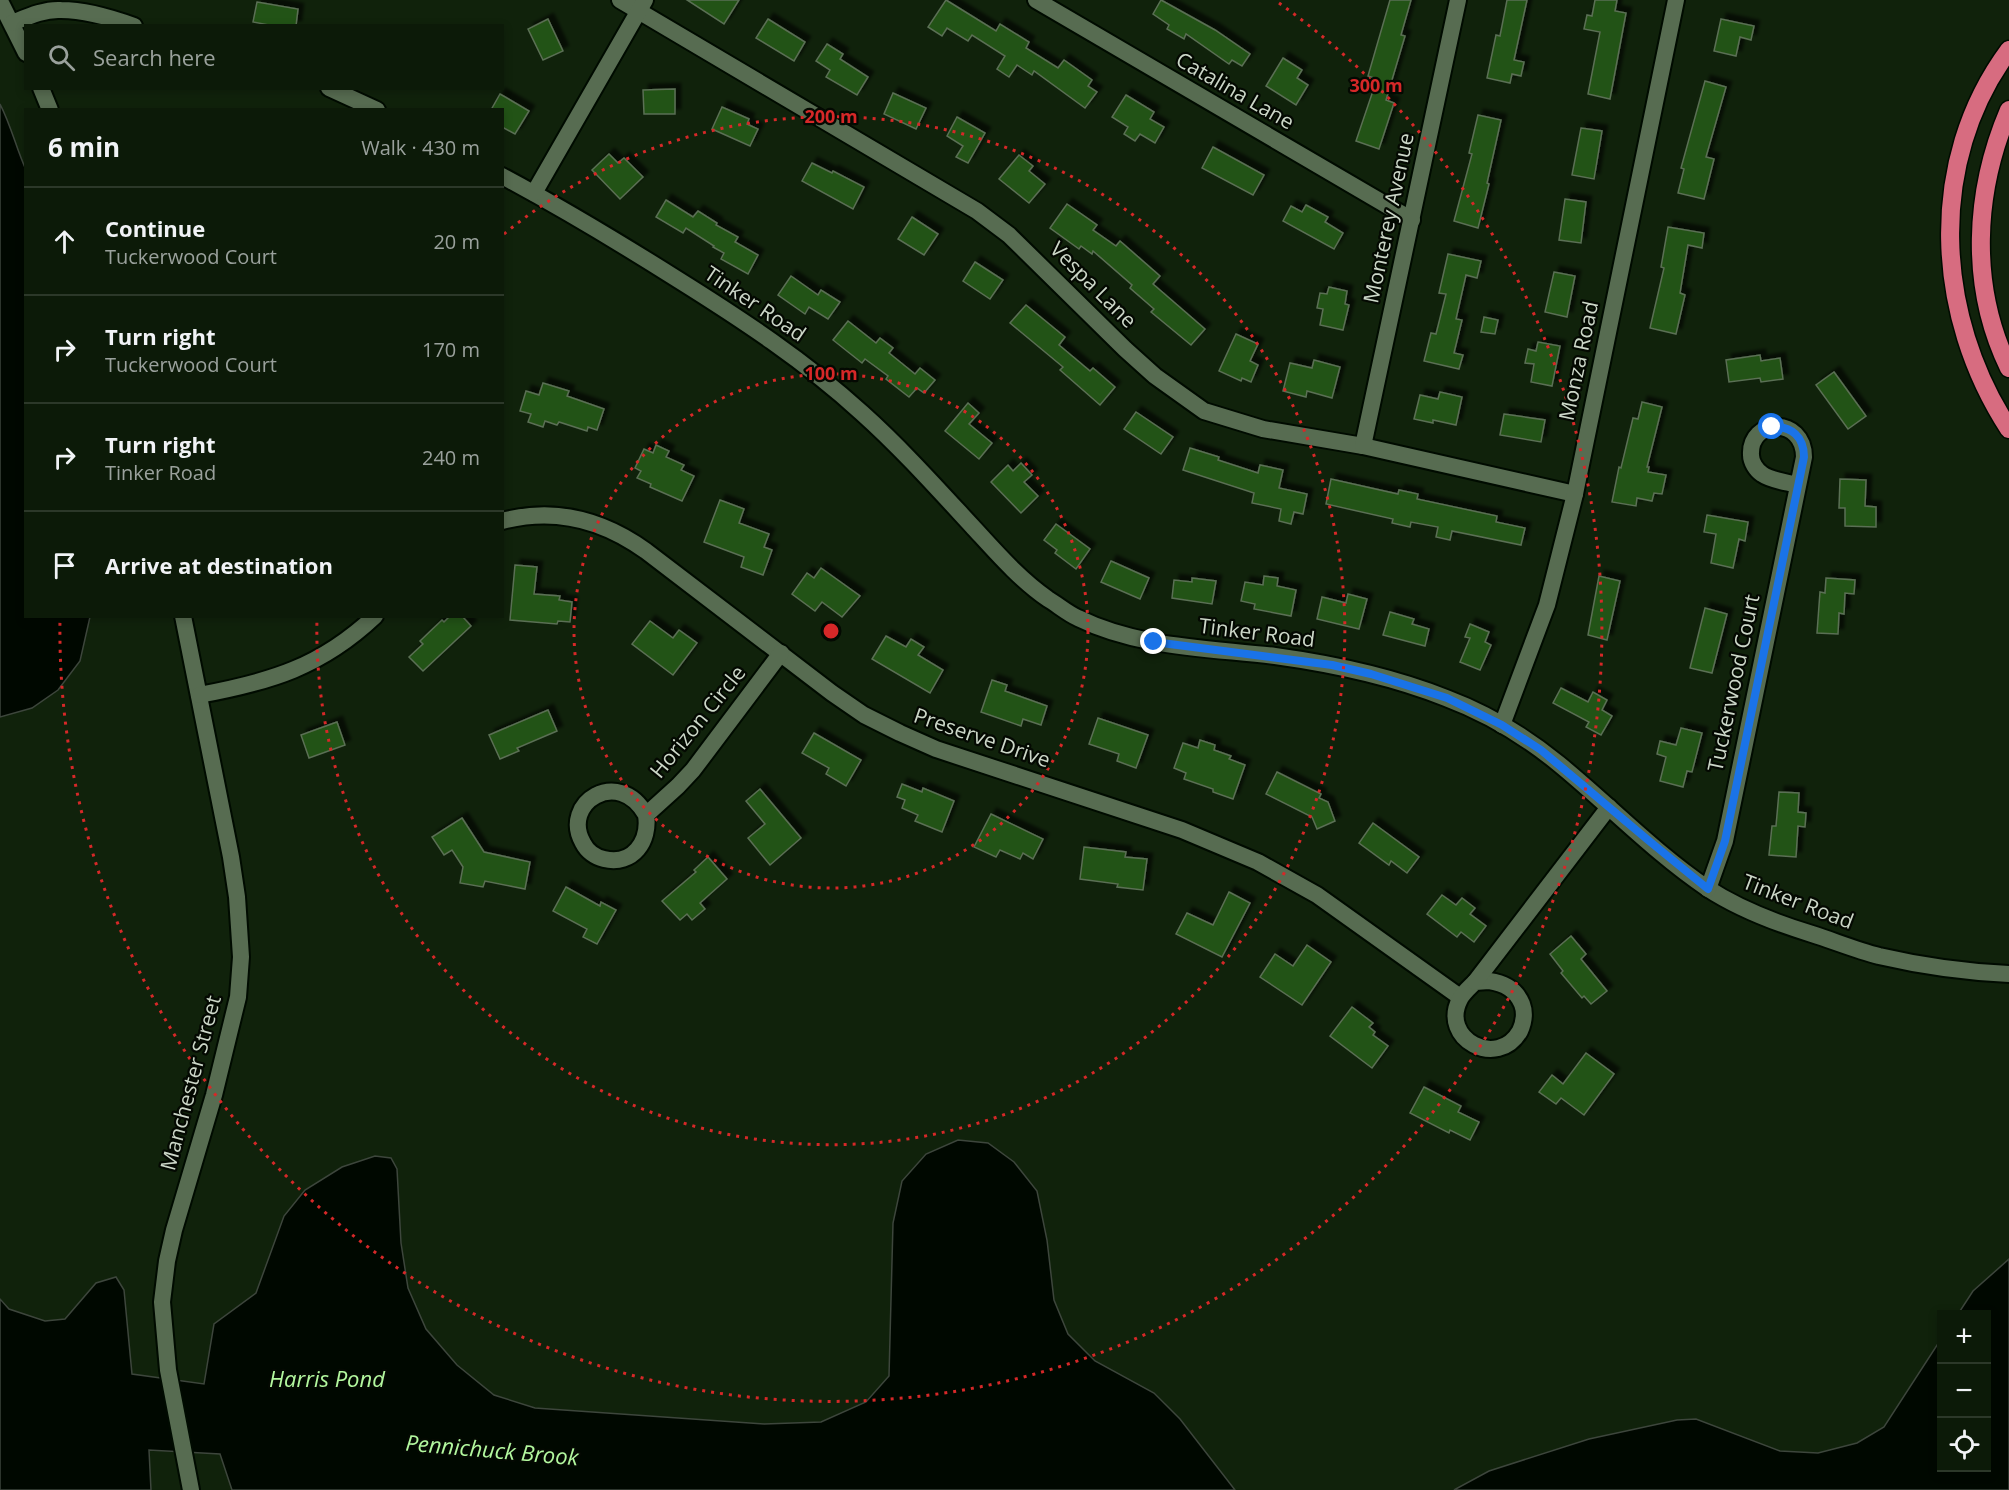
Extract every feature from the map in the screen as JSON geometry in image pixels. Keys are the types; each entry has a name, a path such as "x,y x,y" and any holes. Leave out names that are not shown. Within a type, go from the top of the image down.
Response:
{"highway":[{"path":"2009,50 1989,82 1969,128 1954,189 1950,237 1953,284 1963,331 1979,375 2009,429"},
{"path":"2009,110 1998,138 1987,179 1980,237 1982,273 1989,310 1996,336 2009,368"}],"street":[{"name":"Vespa Lane","path":"621,0 642,5 977,211 1009,235 1155,376 1204,411 1263,429 1363,446 1575,494"},
{"name":"Catalina Lane","path":"1036,0 1412,220"},
{"name":"Monterey Avenue","path":"1363,446 1458,0"},
{"name":"Monza Road","path":"1502,725 1547,605 1575,494 1676,0"},
{"path":"0,1 24,49"},
{"path":"534,193 642,5"},
{"path":"12,23 33,15 61,9 110,18 128,24"},
{"path":"42,90 49,108"},
{"path":"333,90 373,108"},
{"name":"Tinker Road","path":"504,177 628,248 764,335 812,371 902,451 1012,569 1043,595 1077,617 1114,632 1154,642 1332,665 1371,674 1447,698 1502,725 1557,762 1708,889 1777,923 1874,955 1954,970 2009,974"},
{"name":"Tuckerwood Court","path":"1708,889 1725,841 1798,485"},
{"name":"Preserve Drive","path":"504,521 533,515 552,515 573,517 611,530 646,551 864,715 936,749 1182,830 1258,862 1317,896 1461,997"},
{"name":"Manchester Street","path":"183,618 234,877 241,957 238,997 229,1037 167,1261 162,1302 168,1370 191,1490"},
{"path":"199,695 264,681 298,669 329,652 373,618"},
{"name":"Horizon Circle","path":"646,815 693,770 781,653"},
{"name":"Horizon Circle","path":"608,791 631,796 640,804 646,815 648,826 641,846 623,859 601,858 591,853 579,835 578,823 584,807 597,795 608,791"},
{"path":"1475,981 1500,983 1510,988 1518,996 1523,1006 1524,1017 1515,1038 1507,1045 1496,1049 1474,1046 1458,1030 1455,1019 1456,1007 1461,997 1609,807"}],"water":[{"path":"0,104 24,165 24,618 90,618 80,661 58,690 32,708 0,717"},
{"name":"Harris Pond","path":"958,1140 988,1143 1014,1162 1037,1191 1047,1240 1054,1300 1068,1334 1095,1361 1154,1393 1180,1419 1235,1490 232,1490 220,1454 149,1450 151,1490 0,1490 0,1299 9,1309 45,1321 65,1319 96,1283 116,1277 124,1290 132,1374 204,1384 214,1324 256,1293 284,1216 305,1190 342,1167 375,1156 391,1158 397,1169 401,1243 408,1288 426,1329 457,1365 494,1395 535,1408 764,1424 821,1422 866,1402 889,1376 893,1223 902,1181 926,1154"},
{"path":"2009,1259 2009,1490 1454,1490 1489,1471 1589,1439 1677,1420 1696,1419 1780,1451 1818,1453 1857,1443 1884,1427 1937,1345 1937,1472 1991,1472 1991,1310 1961,1310 1973,1291"}],"building":[{"path":"687,0 739,0 724,24"},
{"path":"946,0 996,31 1000,24 1029,42 1026,48 1058,68 1064,60 1092,80 1088,86 1097,92 1085,108 1034,71 1032,75 1017,65 1009,77 997,69 1005,56 972,35 968,41 947,28 942,36 928,27"},
{"path":"1161,0 1215,30 1250,54 1242,66 1232,60 1229,64 1186,34 1184,39 1167,29 1169,25 1153,14"},
{"path":"1390,0 1411,0 1401,35 1405,36 1386,100 1394,103 1379,149 1356,141 1377,79 1368,76"},
{"path":"1507,0 1527,0 1514,60 1524,62 1521,76 1512,74 1510,83 1487,78 1496,35 1500,36"},
{"path":"1595,0 1617,0 1615,11 1626,13 1610,99 1588,94 1600,32 1584,29 1587,15 1592,16"},
{"path":"257,2 298,9 296,24 253,22"},
{"path":"548,19 563,51 543,60 528,29"},
{"path":"768,19 805,42 794,61 756,38"},
{"path":"1721,19 1754,26 1751,40 1740,37 1736,56 1714,51"},
{"path":"827,44 843,54 840,59 868,77 857,95 826,77 830,70 816,61"},
{"path":"1283,58 1302,70 1297,78 1308,85 1296,105 1266,86"},
{"path":"1705,81 1726,87 1706,157 1714,159 1704,199 1678,193 1684,169 1681,168"},
{"path":"675,89 675,114 644,114 643,90"},
{"path":"893,93 926,108 916,129 884,114"},
{"path":"500,94 529,111 515,134 504,128 504,108 492,108"},
{"path":"1126,95 1154,112 1150,119 1164,127 1155,143 1140,134 1135,141 1124,134 1128,127 1112,117"},
{"path":"722,107 749,119 747,124 758,129 750,146 712,129"},
{"path":"1478,115 1501,120 1478,228 1454,221 1472,154 1469,153"},
{"path":"957,117 985,133 968,163 956,157 963,146 947,136"},
{"path":"1581,128 1602,131 1594,179 1572,175"},
{"path":"1213,147 1264,175 1253,195 1202,168"},
{"path":"609,154 618,163 624,158 643,177 620,199 592,170"},
{"path":"1019,155 1033,166 1029,171 1045,184 1029,203 999,179"},
{"path":"812,163 864,187 853,209 802,181"},
{"path":"1565,199 1586,202 1581,243 1559,240"},
{"path":"666,200 693,217 698,211 717,223 716,225 738,237 735,242 758,255 748,274 721,259 724,253 686,228 683,233 656,217"},
{"path":"1067,204 1097,225 1093,230 1116,246 1120,241 1160,276 1153,284 1205,329 1191,345 1151,312 1154,309 1130,288 1132,285 1093,251 1092,254 1081,246 1079,249 1050,228"},
{"path":"1306,205 1328,217 1325,222 1343,233 1334,249 1283,221 1291,206 1302,212"},
{"path":"912,217 938,234 924,255 898,239"},
{"path":"1668,227 1704,233 1702,248 1688,245 1680,293 1685,295 1676,334 1650,328 1664,268 1661,267"},
{"path":"1448,254 1481,261 1477,278 1466,275 1456,319 1462,320 1454,353 1463,355 1459,369 1424,361 1431,333 1436,334 1446,294 1439,293"},
{"path":"975,262 1003,280 990,299 963,281"},
{"path":"1554,272 1575,276 1567,317 1545,312"},
{"path":"791,276 818,295 821,290 840,302 828,319 809,307 805,314 778,295"},
{"path":"1329,287 1347,291 1345,304 1349,305 1343,330 1320,325 1323,309 1317,308 1320,293 1327,294"},
{"path":"1026,305 1065,337 1059,345 1090,371 1093,368 1115,387 1100,405 1060,370 1063,367 1010,323"},
{"path":"1484,317 1498,320 1495,334 1481,332"},
{"path":"848,321 876,343 880,338 893,348 889,353 915,374 920,368 935,380 924,393 917,388 909,397 886,379 888,376 865,359 862,363 833,340"},
{"path":"1236,334 1258,344 1250,361 1258,365 1251,382 1242,378 1241,381 1219,371"},
{"path":"1538,342 1560,346 1552,386 1531,382 1534,364 1525,363 1528,349 1536,351"},
{"path":"1760,355 1761,361 1780,358 1783,379 1761,382 1760,378 1729,382 1726,360"},
{"path":"1314,360 1340,367 1332,398 1307,391 1306,397 1283,391 1290,363 1312,368"},
{"path":"1834,372 1866,416 1848,429 1816,385"},
{"path":"543,383 569,391 567,396 604,409 597,430 588,427 587,431 559,422 557,425 545,421 543,427 528,422 531,414 520,411 526,391 539,395"},
{"path":"1440,392 1462,397 1456,425 1414,419 1420,395 1438,399"},
{"path":"1642,402 1662,407 1647,467 1649,467 1648,472 1666,475 1662,494 1654,493 1652,501 1637,498 1636,506 1612,502 1633,418 1638,419"},
{"path":"968,403 979,413 969,424 992,443 979,459 945,431"},
{"path":"1136,412 1173,437 1161,454 1124,429"},
{"path":"1504,414 1545,420 1541,442 1500,435"},
{"path":"656,445 669,451 666,457 684,465 681,470 694,476 682,501 650,487 651,484 637,478 641,471 635,468 644,449 653,453"},
{"path":"1190,448 1258,473 1260,465 1283,470 1279,488 1307,494 1303,514 1294,512 1291,524 1279,521 1281,509 1252,503 1254,493 1183,470"},
{"path":"1021,463 1032,475 1024,482 1038,496 1021,513 991,482 1008,465 1013,471"},
{"path":"1331,479 1398,494 1399,490 1418,494 1417,499 1497,516 1496,522 1525,528 1521,545 1452,531 1450,540 1436,537 1438,527 1411,522 1410,527 1392,523 1393,519 1326,504"},
{"path":"1840,479 1866,480 1865,506 1876,507 1876,527 1845,526 1845,508 1839,508"},
{"path":"720,500 744,509 739,523 769,534 764,547 772,550 763,575 741,567 744,557 704,542"},
{"path":"1707,515 1748,522 1745,541 1739,539 1733,568 1711,563 1716,534 1704,532"},
{"path":"1056,524 1090,549 1076,569 1055,553 1057,550 1044,540"},
{"path":"1111,561 1149,578 1140,599 1101,582"},
{"path":"515,565 537,567 534,594 560,596 559,600 572,602 570,622 558,621 557,624 510,620"},
{"path":"821,568 860,596 842,617 822,602 815,611 792,594 807,573 814,578"},
{"path":"1264,576 1278,578 1277,586 1296,590 1291,616 1254,609 1255,604 1241,601 1245,582 1263,585"},
{"path":"1599,576 1620,581 1607,640 1588,635"},
{"path":"1192,578 1216,581 1212,604 1172,598 1174,580 1192,582"},
{"path":"1826,578 1855,580 1854,594 1845,593 1844,614 1839,613 1838,634 1817,633 1820,592 1825,593"},
{"path":"1348,594 1367,599 1359,629 1317,619 1322,597 1346,603"},
{"path":"1705,608 1727,614 1712,673 1690,668"},
{"path":"1390,612 1414,619 1412,624 1429,629 1425,646 1383,635"},
{"path":"448,618 464,618 471,626 423,671 409,657 423,644 420,641 442,620 444,622"},
{"path":"650,621 673,638 679,630 697,643 673,675 632,644"},
{"path":"1470,624 1489,632 1485,642 1491,645 1480,670 1460,662 1470,638 1465,637"},
{"path":"886,636 906,647 911,639 924,647 918,655 943,670 930,693 872,659"},
{"path":"992,680 1007,685 1005,691 1047,706 1041,725 1023,719 1021,726 981,712"},
{"path":"1561,688 1588,702 1593,692 1607,700 1602,710 1612,716 1601,735 1586,727 1589,722 1553,703"},
{"path":"548,710 557,731 517,748 519,751 500,759 489,735"},
{"path":"1098,718 1148,735 1136,768 1117,761 1119,754 1089,744"},
{"path":"337,722 345,745 309,758 301,735"},
{"path":"1681,728 1702,733 1692,772 1687,771 1683,787 1660,781 1666,757 1657,754 1660,741 1676,745"},
{"path":"814,733 861,760 846,786 826,774 829,768 802,753"},
{"path":"1200,740 1215,745 1214,750 1231,756 1229,759 1245,765 1233,799 1184,779 1186,773 1174,768 1183,743 1198,748"},
{"path":"1277,772 1321,794 1319,798 1328,802 1335,821 1317,829 1312,817 1266,794"},
{"path":"902,784 922,792 923,788 954,801 942,832 915,821 918,815 902,808 905,800 897,797"},
{"path":"760,789 801,838 770,865 748,838 765,824 746,801"},
{"path":"1779,792 1799,793 1798,812 1806,813 1805,827 1798,826 1796,857 1769,855 1772,826 1776,826"},
{"path":"991,814 1043,839 1033,859 1023,853 1020,859 1000,850 996,857 974,847"},
{"path":"462,818 484,852 530,862 525,889 485,881 483,887 460,883 463,867 452,850 444,855 432,837"},
{"path":"1373,823 1419,857 1407,873 1391,861 1389,865 1359,843"},
{"path":"1084,847 1126,852 1125,857 1147,859 1143,890 1080,879"},
{"path":"708,857 727,879 700,903 705,909 692,920 687,914 680,920 662,901 696,872 694,870"},
{"path":"566,887 600,906 601,902 616,910 597,944 583,937 587,929 553,911"},
{"path":"1229,892 1250,903 1222,957 1176,934 1187,913 1213,925"},
{"path":"1442,895 1456,905 1462,898 1475,908 1470,914 1486,926 1474,942 1461,932 1457,937 1427,914"},
{"path":"1571,936 1586,954 1581,959 1607,991 1591,1004 1584,996 1582,998 1561,973 1563,971 1550,954"},
{"path":"1307,945 1331,962 1302,1005 1260,977 1275,954 1293,966"},
{"path":"1352,1007 1373,1023 1369,1027 1375,1032 1373,1035 1388,1046 1372,1068 1330,1036"},
{"path":"1586,1053 1614,1074 1584,1115 1561,1098 1556,1104 1539,1092 1552,1075 1563,1084"},
{"path":"1424,1087 1461,1106 1458,1112 1479,1122 1470,1140 1450,1130 1449,1133 1410,1113"}],"route":[{"path":"1154,642 1332,665 1371,674 1447,698 1502,725 1541,750 1708,889 1725,841 1804,457 1804,448 1796,434 1780,426 1772,427"}],"water label":[{"name":"Pennichuck Brook","path":"492,1450"}]}
